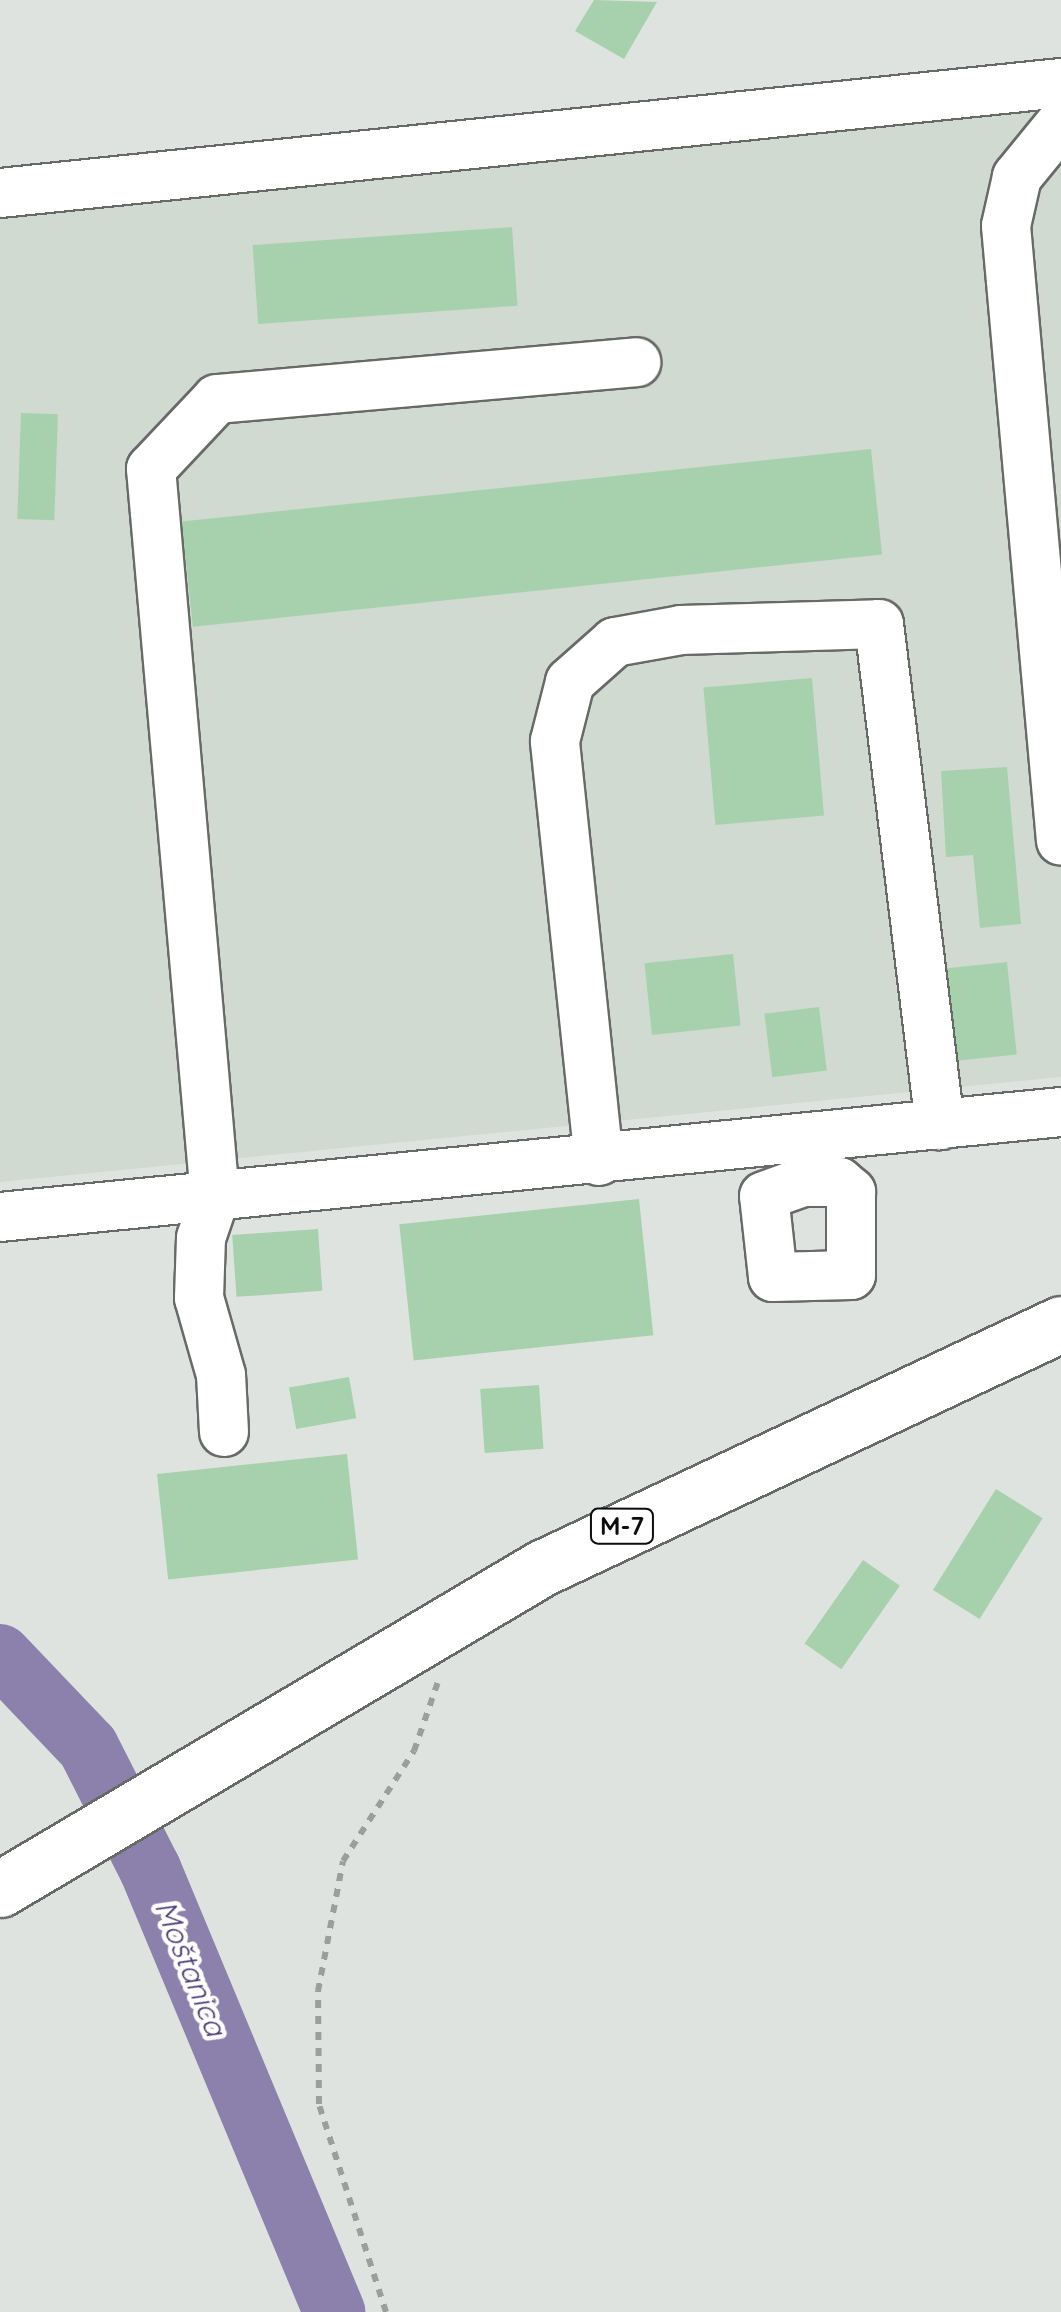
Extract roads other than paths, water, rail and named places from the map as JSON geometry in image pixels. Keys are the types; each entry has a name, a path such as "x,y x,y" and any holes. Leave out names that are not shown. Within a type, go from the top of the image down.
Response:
{"main road":[{"name":"M-7","path":"18,1878 463,1612 730,1472 1061,1324"}],"street":[{"path":"0,193 1061,83"},
{"path":"1060,816 1006,226 1017,177 1061,123"},
{"path":"224,1432 221,1374 199,1298 201,1238 215,1198 150,469 217,399 636,362"},
{"path":"599,1160 556,741 570,682 615,642 681,630 879,624 940,1125"},
{"path":"0,1218 599,1160 800,1161 940,1125 1061,1112"}],"waterway":[{"name":"Moštanica","path":"0,1655 88,1747 150,1869 334,2312"}]}
